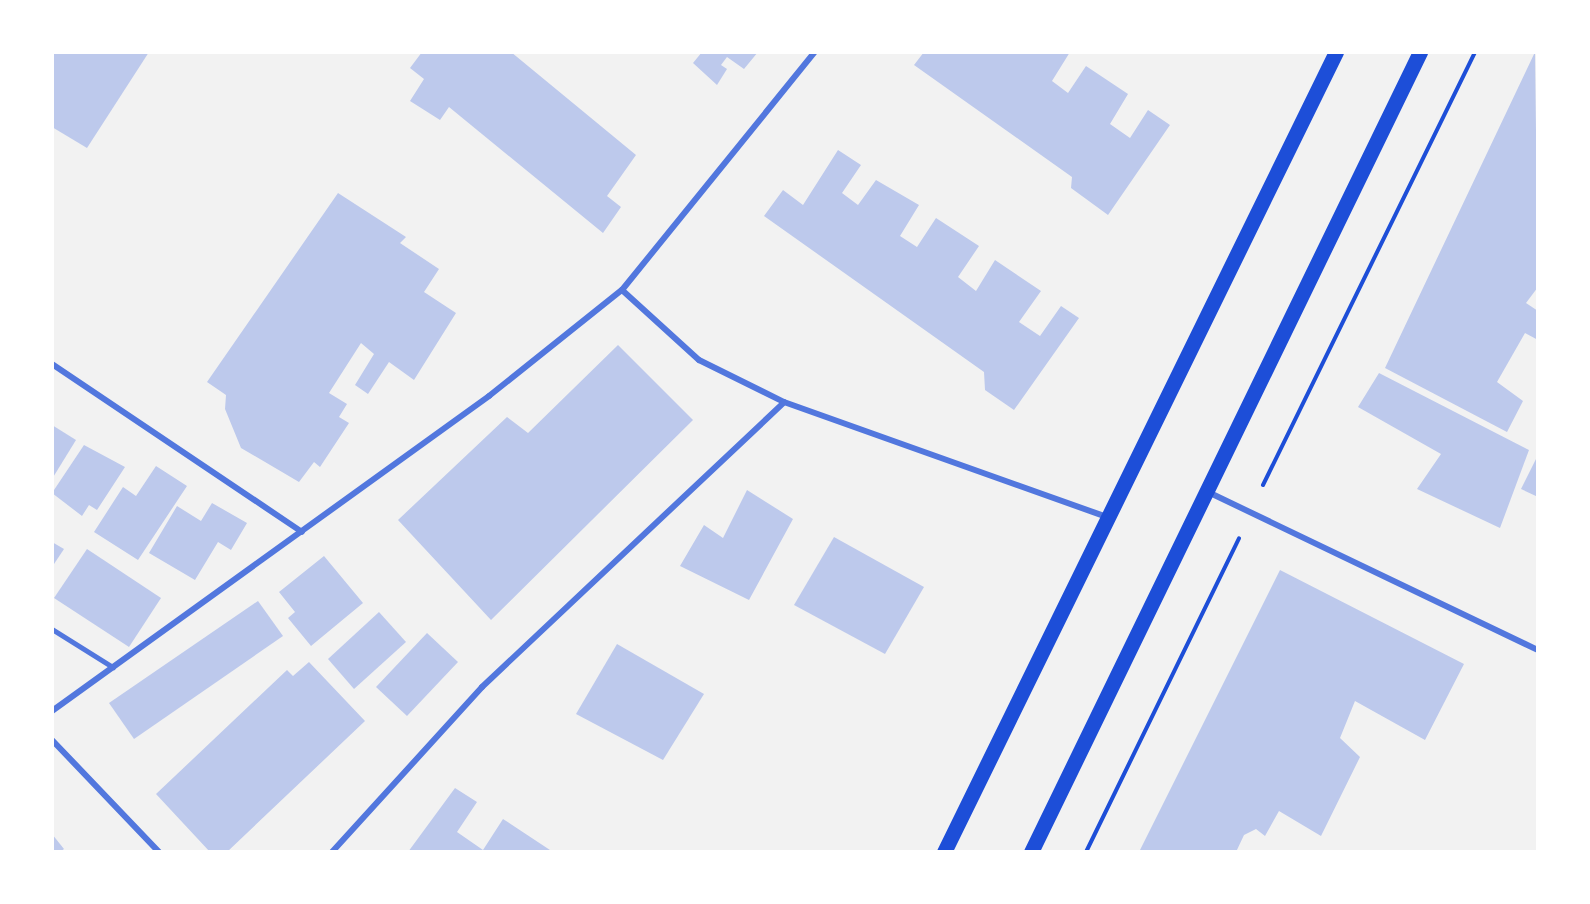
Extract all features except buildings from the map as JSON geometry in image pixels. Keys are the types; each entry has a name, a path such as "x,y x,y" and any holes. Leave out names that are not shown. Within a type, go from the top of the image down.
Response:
{"main road":[{"path":"944,852 1105,516 1336,52"},
{"path":"1031,852 1420,52"}],"street":[{"path":"52,711 489,396 622,290 815,52"},
{"path":"622,290 699,360 784,402 1105,516"},
{"path":"52,364 302,532"},
{"path":"332,852 482,687 784,402"},
{"path":"1206,492 1538,650"},
{"path":"52,740 159,852"}],"lane":[{"path":"52,629 113,667"}],"path":[{"path":"1086,852 1475,52"}]}
